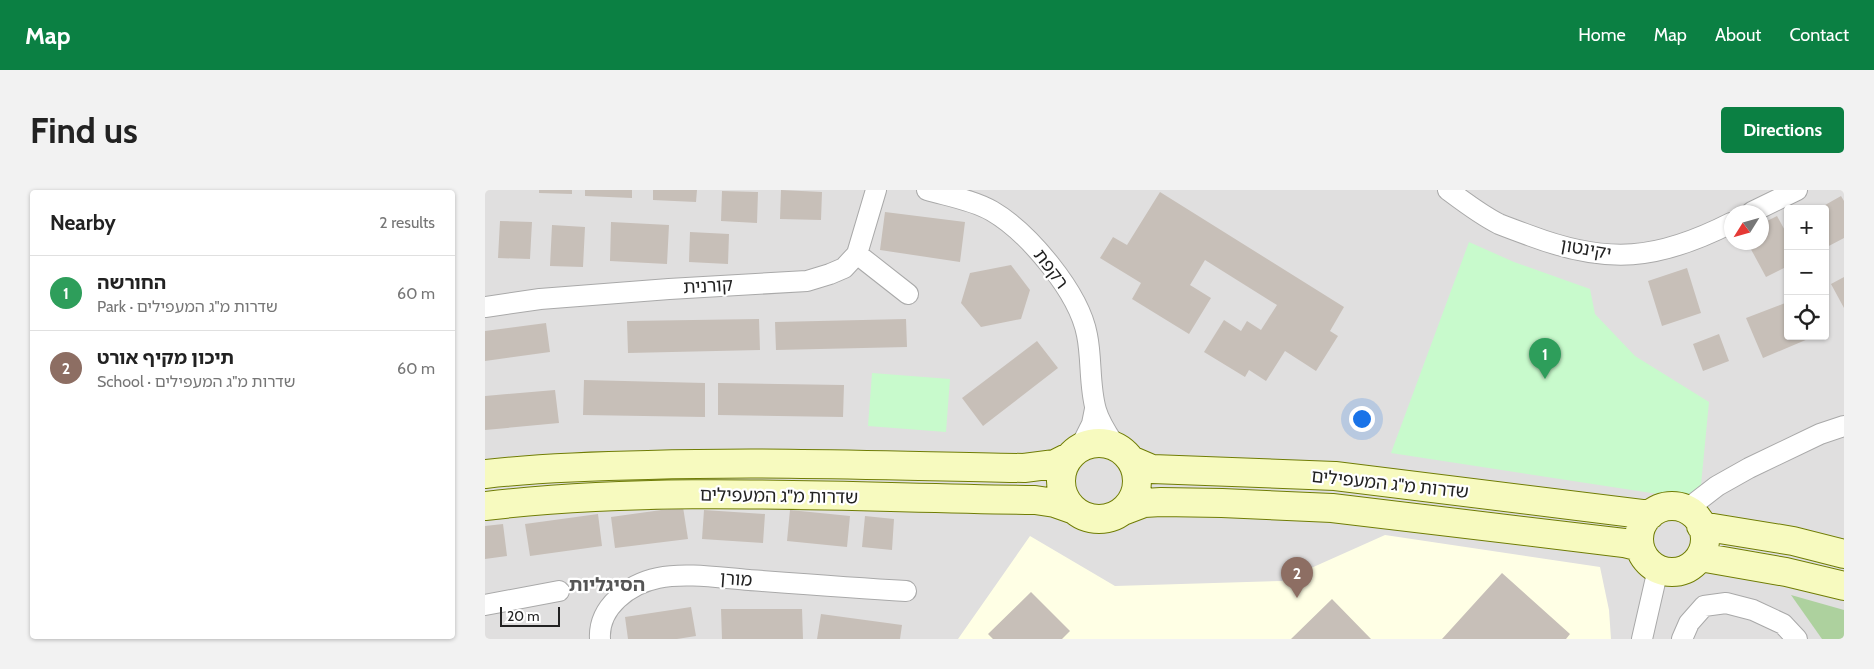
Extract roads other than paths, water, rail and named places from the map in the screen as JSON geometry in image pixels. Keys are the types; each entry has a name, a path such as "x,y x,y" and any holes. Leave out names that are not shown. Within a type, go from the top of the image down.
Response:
{"main road":[{"path":"1098,443 1104,443 1123,453 1136,470 1136,493 1131,503 1113,517 1103,519 1092,519 1072,509 1063,494 1061,478 1063,467 1074,452 1098,443"},
{"name":"שדרות מ\"ג המעפילים","path":"485,474 572,466 707,463 1024,468 1055,464 1074,452"},
{"name":"שדרות מ\"ג המעפילים","path":"1123,453 1152,469 1335,476 1650,515"},
{"name":"שדרות מ\"ג המעפילים","path":"485,506 573,498 769,494 1035,500 1055,503 1072,509"},
{"name":"שדרות מ\"ג המעפילים","path":"1123,511 1144,503 1161,502 1332,508 1624,542 1640,547"},
{"path":"1694,518 1704,544 1699,557 1693,564 1681,571 1672,572 1657,569 1647,560 1640,547 1640,530 1650,515 1667,507 1694,518 1844,554"},
{"path":"1699,557 1786,572 1844,586"}],"street":[{"path":"876,190 857,254 908,294"},
{"name":"רקפת","path":"927,190 991,210 1016,228 1041,252 1075,304 1087,333 1095,409 1101,424 1123,453"},
{"name":"יקינטון","path":"1448,190 1498,223 1569,249 1601,255 1657,251 1703,236 1724,226"},
{"path":"1766,205 1797,190"},
{"name":"קורנית","path":"485,307 550,298 669,288 807,280 844,268 857,254"},
{"name":"רקפת","path":"1074,452 1092,424 1095,409"},
{"path":"1694,518 1717,486 1749,468 1813,438 1844,426"},
{"path":"1642,639 1657,569"},
{"name":"מורן","path":"600,639 599,629 606,613 615,600 634,586 658,578 696,576 906,592"},
{"path":"485,605 559,591"},
{"path":"1682,639 1689,624 1704,606 1727,603 1753,610 1783,624 1797,639"}],"place":[{"name":"החורשה","path":"1545,379"},
{"name":"תיכון מקיף אורט","path":"1297,598"}],"district":[{"name":"הסיגליות","path":"607,584"}]}
